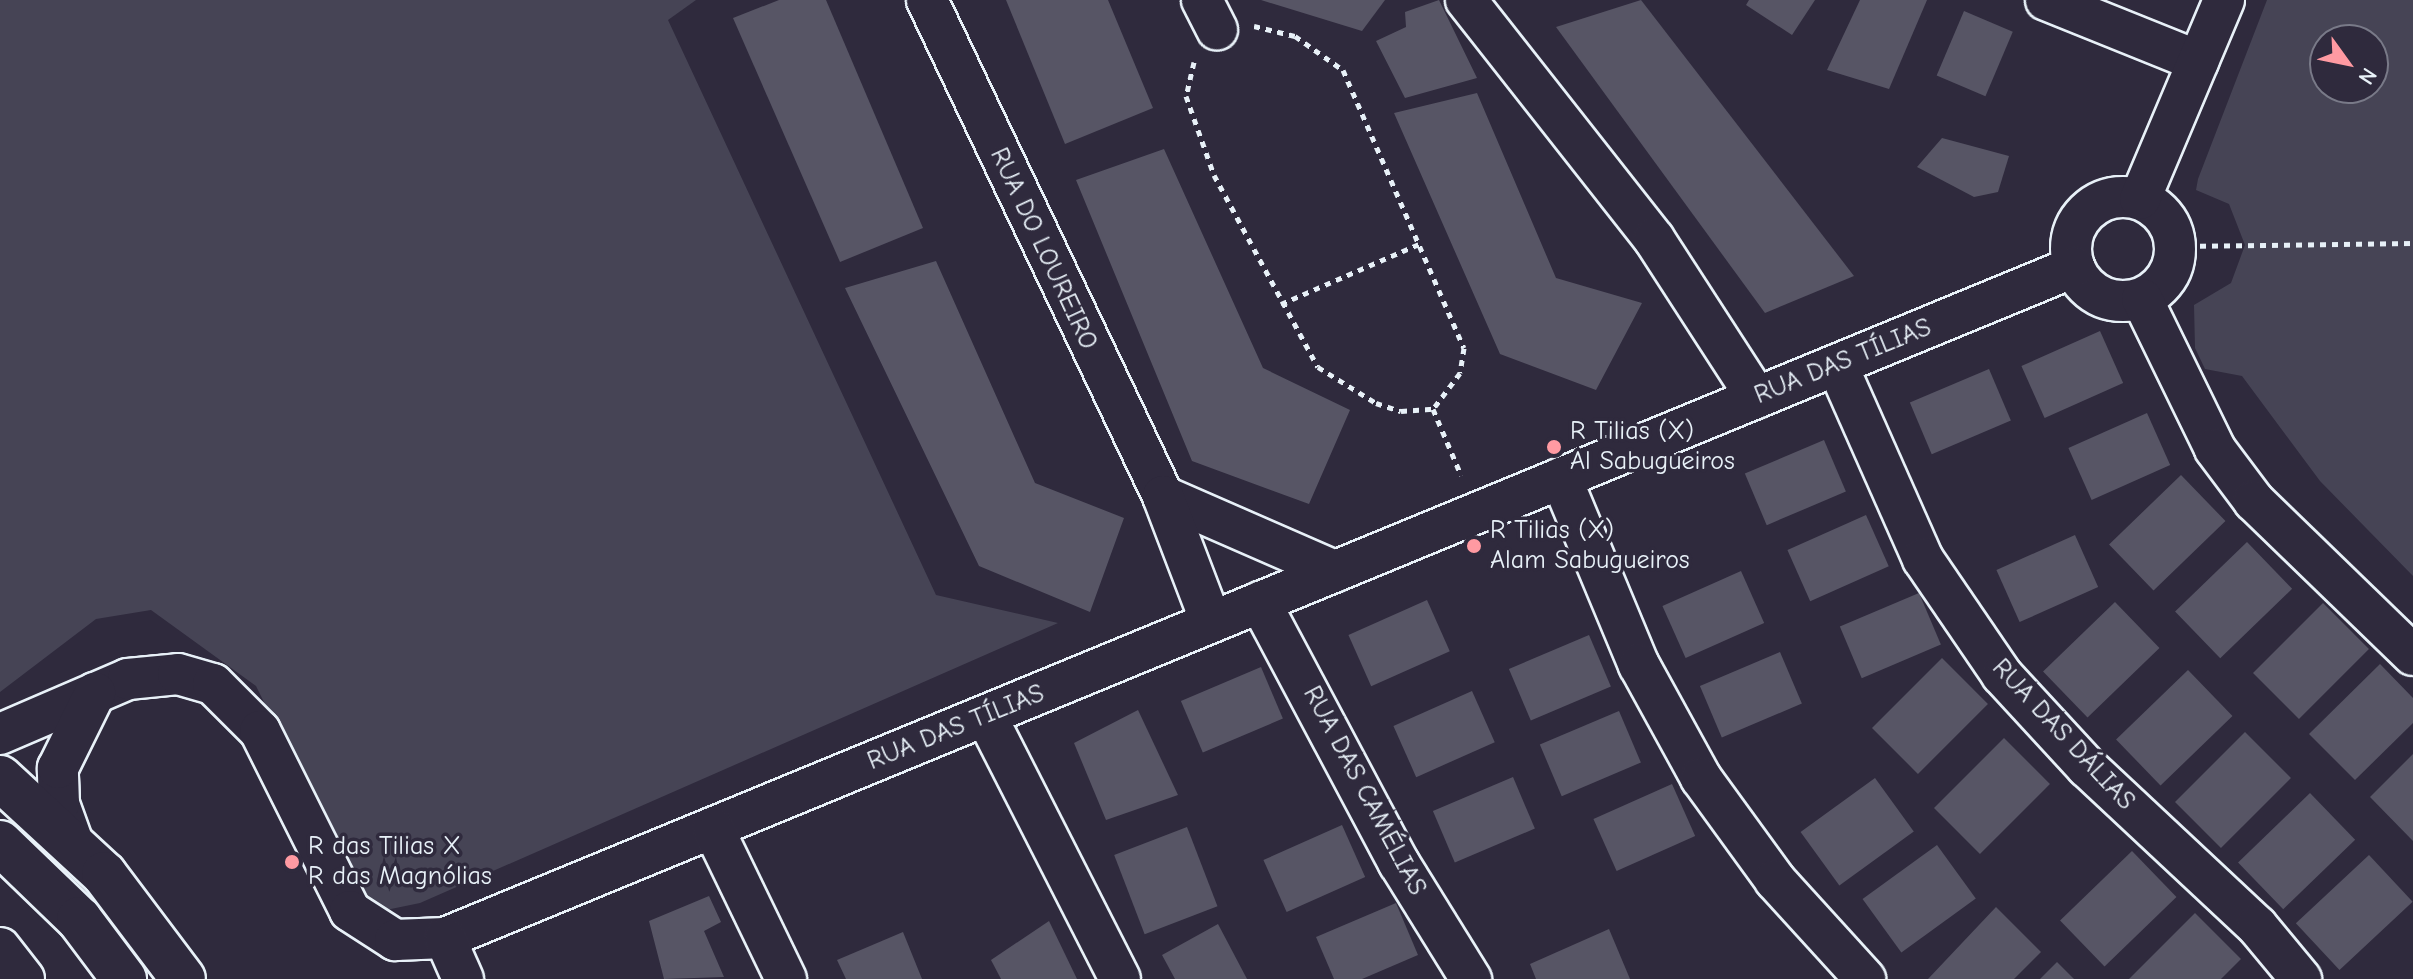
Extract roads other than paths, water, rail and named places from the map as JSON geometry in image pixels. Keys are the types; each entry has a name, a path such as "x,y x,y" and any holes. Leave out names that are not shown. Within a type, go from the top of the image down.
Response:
{"main road":[{"path":"0,778 73,843 137,913 183,979"},
{"path":"0,843 79,919 124,979"}],"street":[{"name":"RUA DO LOUREIRO","path":"927,0 1163,496 1211,622"},
{"path":"1466,0 1654,239 1757,398"},
{"path":"2046,0 2198,61"},
{"path":"2140,199 2224,0"},
{"path":"2107,199 2140,199 2165,217 2176,246 2167,278 2142,299 2109,300 2081,282 2074,267 2073,234 2086,213 2107,199"},
{"name":"RUA DAS TÍLIAS","path":"0,734 128,679 178,674 213,684 260,731 350,911 395,940 445,938 2074,267"},
{"path":"2142,299 2215,449 2254,501 2413,655"},
{"name":"RUA DAS DÁLIAS","path":"1837,365 1923,559 2002,675 2087,767 2257,926 2301,979"},
{"path":"1561,478 1639,665 1701,778 1775,880 1865,979"},
{"path":"1163,496 1335,571"},
{"name":"RUA DAS CAMÉLIAS","path":"1260,602 1399,863 1471,979"},
{"path":"73,843 59,804 58,768 95,693"},
{"path":"986,716 1120,979"},
{"path":"713,828 786,979"},
{"path":"445,938 463,979"},
{"path":"0,948 24,979"}],"place":[{"name":"R Tilias (X) Al Sabugueiros","path":"1554,447"},
{"name":"R Tilias (X) Alam Sabugueiros","path":"1474,546"},
{"name":"R das Tilias X R das Magnólias","path":"292,862"}]}
